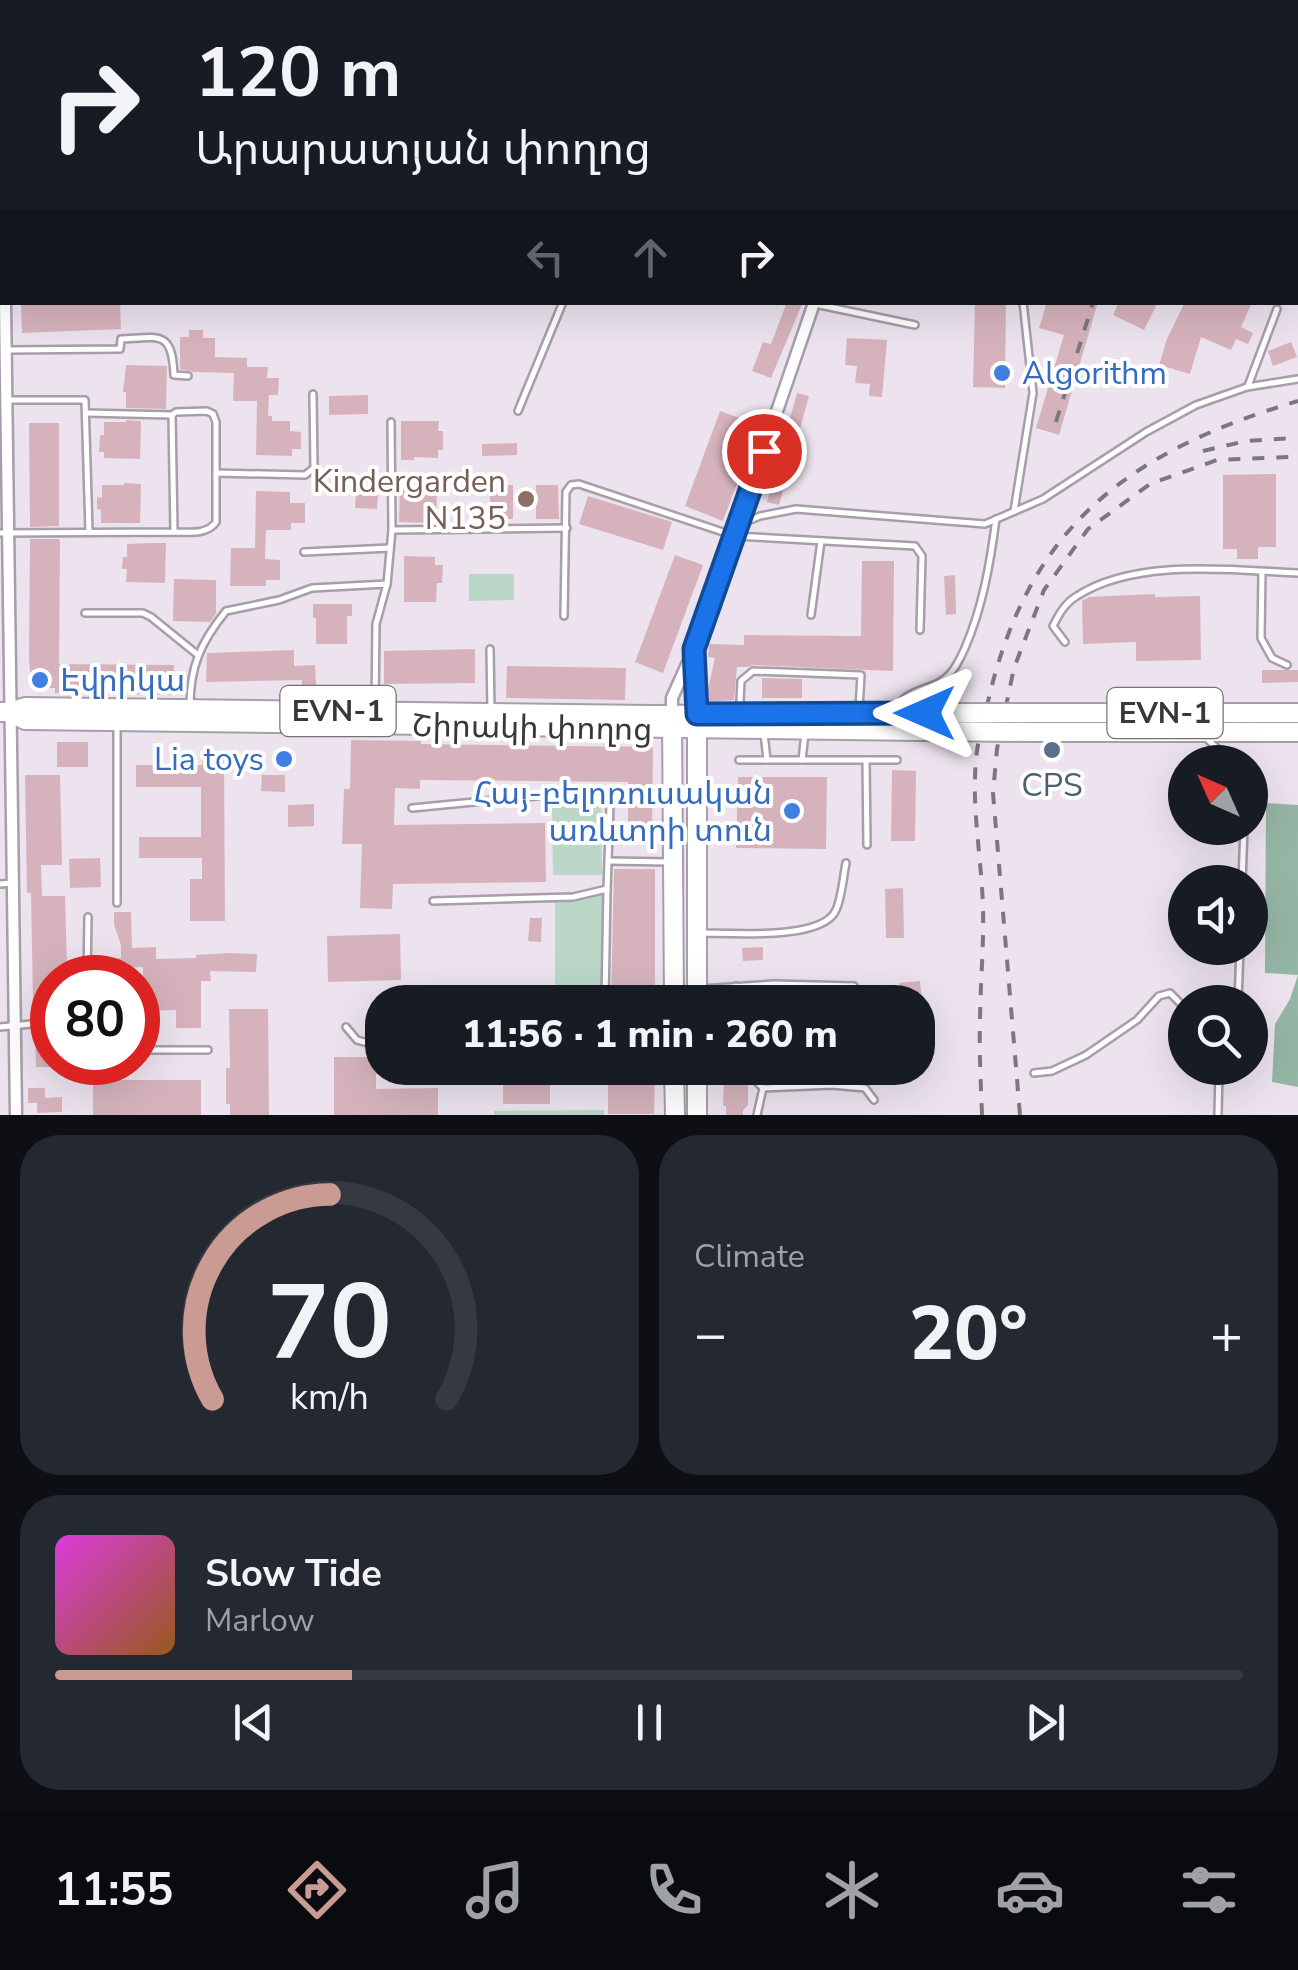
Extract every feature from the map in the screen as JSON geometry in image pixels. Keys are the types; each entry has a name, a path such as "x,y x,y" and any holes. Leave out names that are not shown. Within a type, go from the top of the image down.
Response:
{"main road":[{"name":"Շիրակի փողոց","path":"4,712 26,706 375,711 672,722"},
{"name":"Շիրակի փողոց","path":"4,712 25,720 696,722 806,730 925,722 1298,713"},
{"name":"Շիրակի փողոց","path":"696,722 743,714 893,714 925,722"},
{"path":"672,722 674,985"},
{"path":"696,722 697,985"},
{"name":"Շիրակի փողոց","path":"1031,722 1202,732 1298,732"},
{"path":"674,1085 674,1115"},
{"path":"697,1085 697,1115"}],"street":[{"path":"672,722 672,698 737,530 813,305"},
{"path":"3,310 6,884 16,1115"},
{"path":"694,649 696,722"}],"lane":[{"path":"518,411 562,305"},
{"path":"822,305 915,324"},
{"path":"842,310 844,305"},
{"path":"1014,512 1033,394 1023,305"},
{"path":"1247,388 1277,309"},
{"path":"5,350 120,349 121,339 160,339 173,352 174,375 188,376"},
{"path":"737,530 760,516 796,508 985,524 1043,499 1146,432 1196,405 1247,388 1298,379"},
{"path":"216,473 305,475 314,468 313,394"},
{"path":"3,400 85,400 88,532"},
{"path":"4,533 174,532 212,528 216,522 213,414 86,413"},
{"path":"172,416 174,532"},
{"path":"375,711 376,624 387,584 392,530 391,422"},
{"path":"564,616 566,492 579,484 737,530 914,546 922,556 920,630"},
{"path":"893,714 905,696 949,675 960,656 978,617 990,571 996,519"},
{"path":"392,530 567,528"},
{"path":"811,614 822,540"},
{"path":"304,552 390,548"},
{"path":"1065,642 1053,626 1060,612 1074,596 1100,585 1158,570 1298,573"},
{"path":"1262,572 1261,638 1272,658 1287,665"},
{"path":"190,709 202,644 226,611 279,600 312,588 387,584"},
{"path":"85,614 143,613 198,655"},
{"path":"490,649 491,713"},
{"path":"743,714 741,681 752,671 860,674 859,714"},
{"path":"117,721 118,903"},
{"path":"764,729 767,760"},
{"path":"802,760 806,730"},
{"path":"1202,732 1212,745"},
{"path":"739,760 897,760"},
{"path":"866,760 867,845"},
{"path":"412,808 546,795 605,798 610,806 605,985"},
{"path":"608,860 672,862"},
{"path":"696,933 800,931 824,924 836,913 846,863"},
{"path":"433,901 573,898 607,888"},
{"path":"87,955 88,917"},
{"path":"755,985 814,985"},
{"path":"1034,1072 1052,1071 1086,1056 1137,1020 1159,996 1168,994"},
{"path":"0,1027 30,1024"},
{"path":"346,1027 357,1040 365,1042"},
{"path":"160,1050 208,1050"},
{"path":"760,1085 865,1088 874,1100"},
{"path":"1218,1115 1219,1085"},
{"path":"757,1115 763,1088"}],"green space":[{"path":"469,574 514,574 514,600 469,601"},
{"path":"552,800 601,800 602,875 553,875"},
{"path":"1268,803 1298,805 1298,975 1265,973"},
{"path":"555,893 604,893 604,985 555,985"},
{"path":"1298,975 1298,1087 1272,1082 1275,1024"},
{"path":"604,1110 604,1115 494,1115 494,1111"}],"building":[{"path":"21,305 120,305 121,329 22,333"},
{"path":"786,305 802,305 771,378 752,371 763,342 771,344"},
{"path":"975,305 1006,305 1005,388 973,387"},
{"path":"1046,305 1097,305 1059,435 1036,428 1064,335 1039,328"},
{"path":"1118,305 1156,305 1144,330 1113,315"},
{"path":"1184,305 1251,305 1241,327 1253,333 1248,344 1236,339 1231,350 1201,337 1190,374 1159,365"},
{"path":"189,330 203,330 203,338 215,338 215,357 247,358 247,367 268,367 267,378 279,378 278,395 269,395 268,416 272,416 272,421 290,421 290,431 301,432 301,449 292,449 292,456 256,455 257,401 233,401 234,373 180,369 180,337 189,337"},
{"path":"847,338 887,340 882,397 869,396 870,384 855,383 857,366 845,365"},
{"path":"1291,342 1297,357 1273,366 1268,351"},
{"path":"126,365 167,366 166,409 126,408"},
{"path":"797,393 809,396 779,505 767,502"},
{"path":"368,395 368,414 329,415 329,396"},
{"path":"720,411 759,425 723,521 685,506"},
{"path":"141,421 140,459 104,458 104,452 99,452 104,422"},
{"path":"401,421 439,421 443,450 438,450 438,458 401,460"},
{"path":"29,423 59,423 59,526 30,527"},
{"path":"517,443 517,455 482,456 482,444"},
{"path":"1276,474 1276,547 1258,547 1258,559 1237,559 1237,549 1223,549 1223,475"},
{"path":"141,484 140,523 101,523 97,497 102,498 102,485"},
{"path":"490,485 513,485 513,519 490,519"},
{"path":"536,485 558,485 559,519 536,519"},
{"path":"400,486 437,487 436,523 399,522"},
{"path":"256,491 290,492 290,503 305,503 305,523 291,523 291,530 266,530 265,559 280,560 280,580 266,580 266,586 230,586 231,548 255,548"},
{"path":"356,494 378,495 377,509 355,508"},
{"path":"588,496 672,522 663,550 579,524"},
{"path":"30,539 60,541 59,664 174,665 173,695 55,693 55,688 34,688 29,659"},
{"path":"166,543 165,583 126,582 127,569 122,569 127,544"},
{"path":"675,555 703,565 663,673 635,662"},
{"path":"404,556 435,557 435,565 443,565 436,602 404,602"},
{"path":"862,561 894,561 893,671 737,667 734,700 705,702 715,658 708,657 709,644 744,645 744,635 861,636"},
{"path":"955,575 956,614 946,615 944,576"},
{"path":"174,579 216,580 216,614 210,622 173,621"},
{"path":"1200,596 1201,660 1136,661 1136,642 1083,644 1082,601 1089,597"},
{"path":"313,604 352,604 352,616 347,616 347,644 316,644"},
{"path":"475,649 475,683 384,684 384,651"},
{"path":"294,650 294,666 315,665 316,685 302,686 302,680 206,682 207,653"},
{"path":"507,666 626,668 625,700 506,698"},
{"path":"1262,670 1298,670 1298,682 1262,683"},
{"path":"762,678 802,679 802,698 762,698"},
{"path":"351,740 653,747 652,839 628,838 628,782 420,780 420,789 395,788 394,825 545,823 546,882 393,884 392,909 360,908 362,844 342,844 344,789 350,789"},
{"path":"57,742 88,742 88,767 57,767"},
{"path":"202,760 224,760 225,921 190,921 190,879 202,879 202,858 139,858 139,837 201,837 201,787 136,787 136,765 202,765"},
{"path":"892,770 916,771 915,841 891,841"},
{"path":"25,775 60,775 62,865 41,865 42,896 65,896 67,955 32,955 31,893 27,893"},
{"path":"262,775 285,775 285,792 261,791"},
{"path":"738,777 827,777 826,849 736,848"},
{"path":"314,804 314,826 288,827 288,805"},
{"path":"100,858 101,887 70,888 69,859"},
{"path":"614,869 655,869 655,985 611,985"},
{"path":"903,888 904,938 886,938 885,889"},
{"path":"114,912 131,912 132,948 156,947 156,955 121,955"},
{"path":"530,918 542,918 541,942 528,941"},
{"path":"400,934 401,980 328,982 327,936"},
{"path":"763,947 763,960 743,961 742,948"},
{"path":"257,954 256,972 210,971 211,981 201,981 201,1028 176,1028 176,1010 160,1010 160,959"},
{"path":"920,981 920,985 899,985"},
{"path":"229,1009 268,1009 269,1115 230,1115 230,1104 226,1104"},
{"path":"334,1057 365,1057 365,1085 376,1085 376,1089 438,1088 438,1115 334,1115"},
{"path":"160,1080 201,1080 201,1115 93,1115 93,1085 160,1085"},
{"path":"503,1085 550,1085 550,1104 503,1104"},
{"path":"608,1085 655,1085 654,1114 608,1114"},
{"path":"724,1085 748,1085 748,1105 743,1115 726,1115"},
{"path":"28,1088 45,1088 45,1098 62,1097 62,1112 37,1113 37,1103 28,1103"}],"railway":[{"path":"1056,422 1092,305"},
{"path":"982,1115 983,910 975,771 980,734 1005,643 1029,590 1058,544 1094,505 1135,472 1183,445 1237,421 1298,401"},
{"path":"1203,451 1246,441 1294,438"},
{"path":"1020,1115 993,793 997,749 1014,668 1044,590 1088,529 1150,484 1217,460 1289,457"}],"place":[{"name":"Algorithm","path":"1002,373"},
{"name":"Kindergarden N135","path":"526,499"},
{"name":"Էվրիկա","path":"40,680"},
{"name":"CPS","path":"1052,750"},
{"name":"Lia toys","path":"284,759"},
{"name":"Հայ-բելոռուսական առևտրի տուն","path":"792,811"}],"route":[{"path":"764,451 694,649 697,714 925,713"}]}
